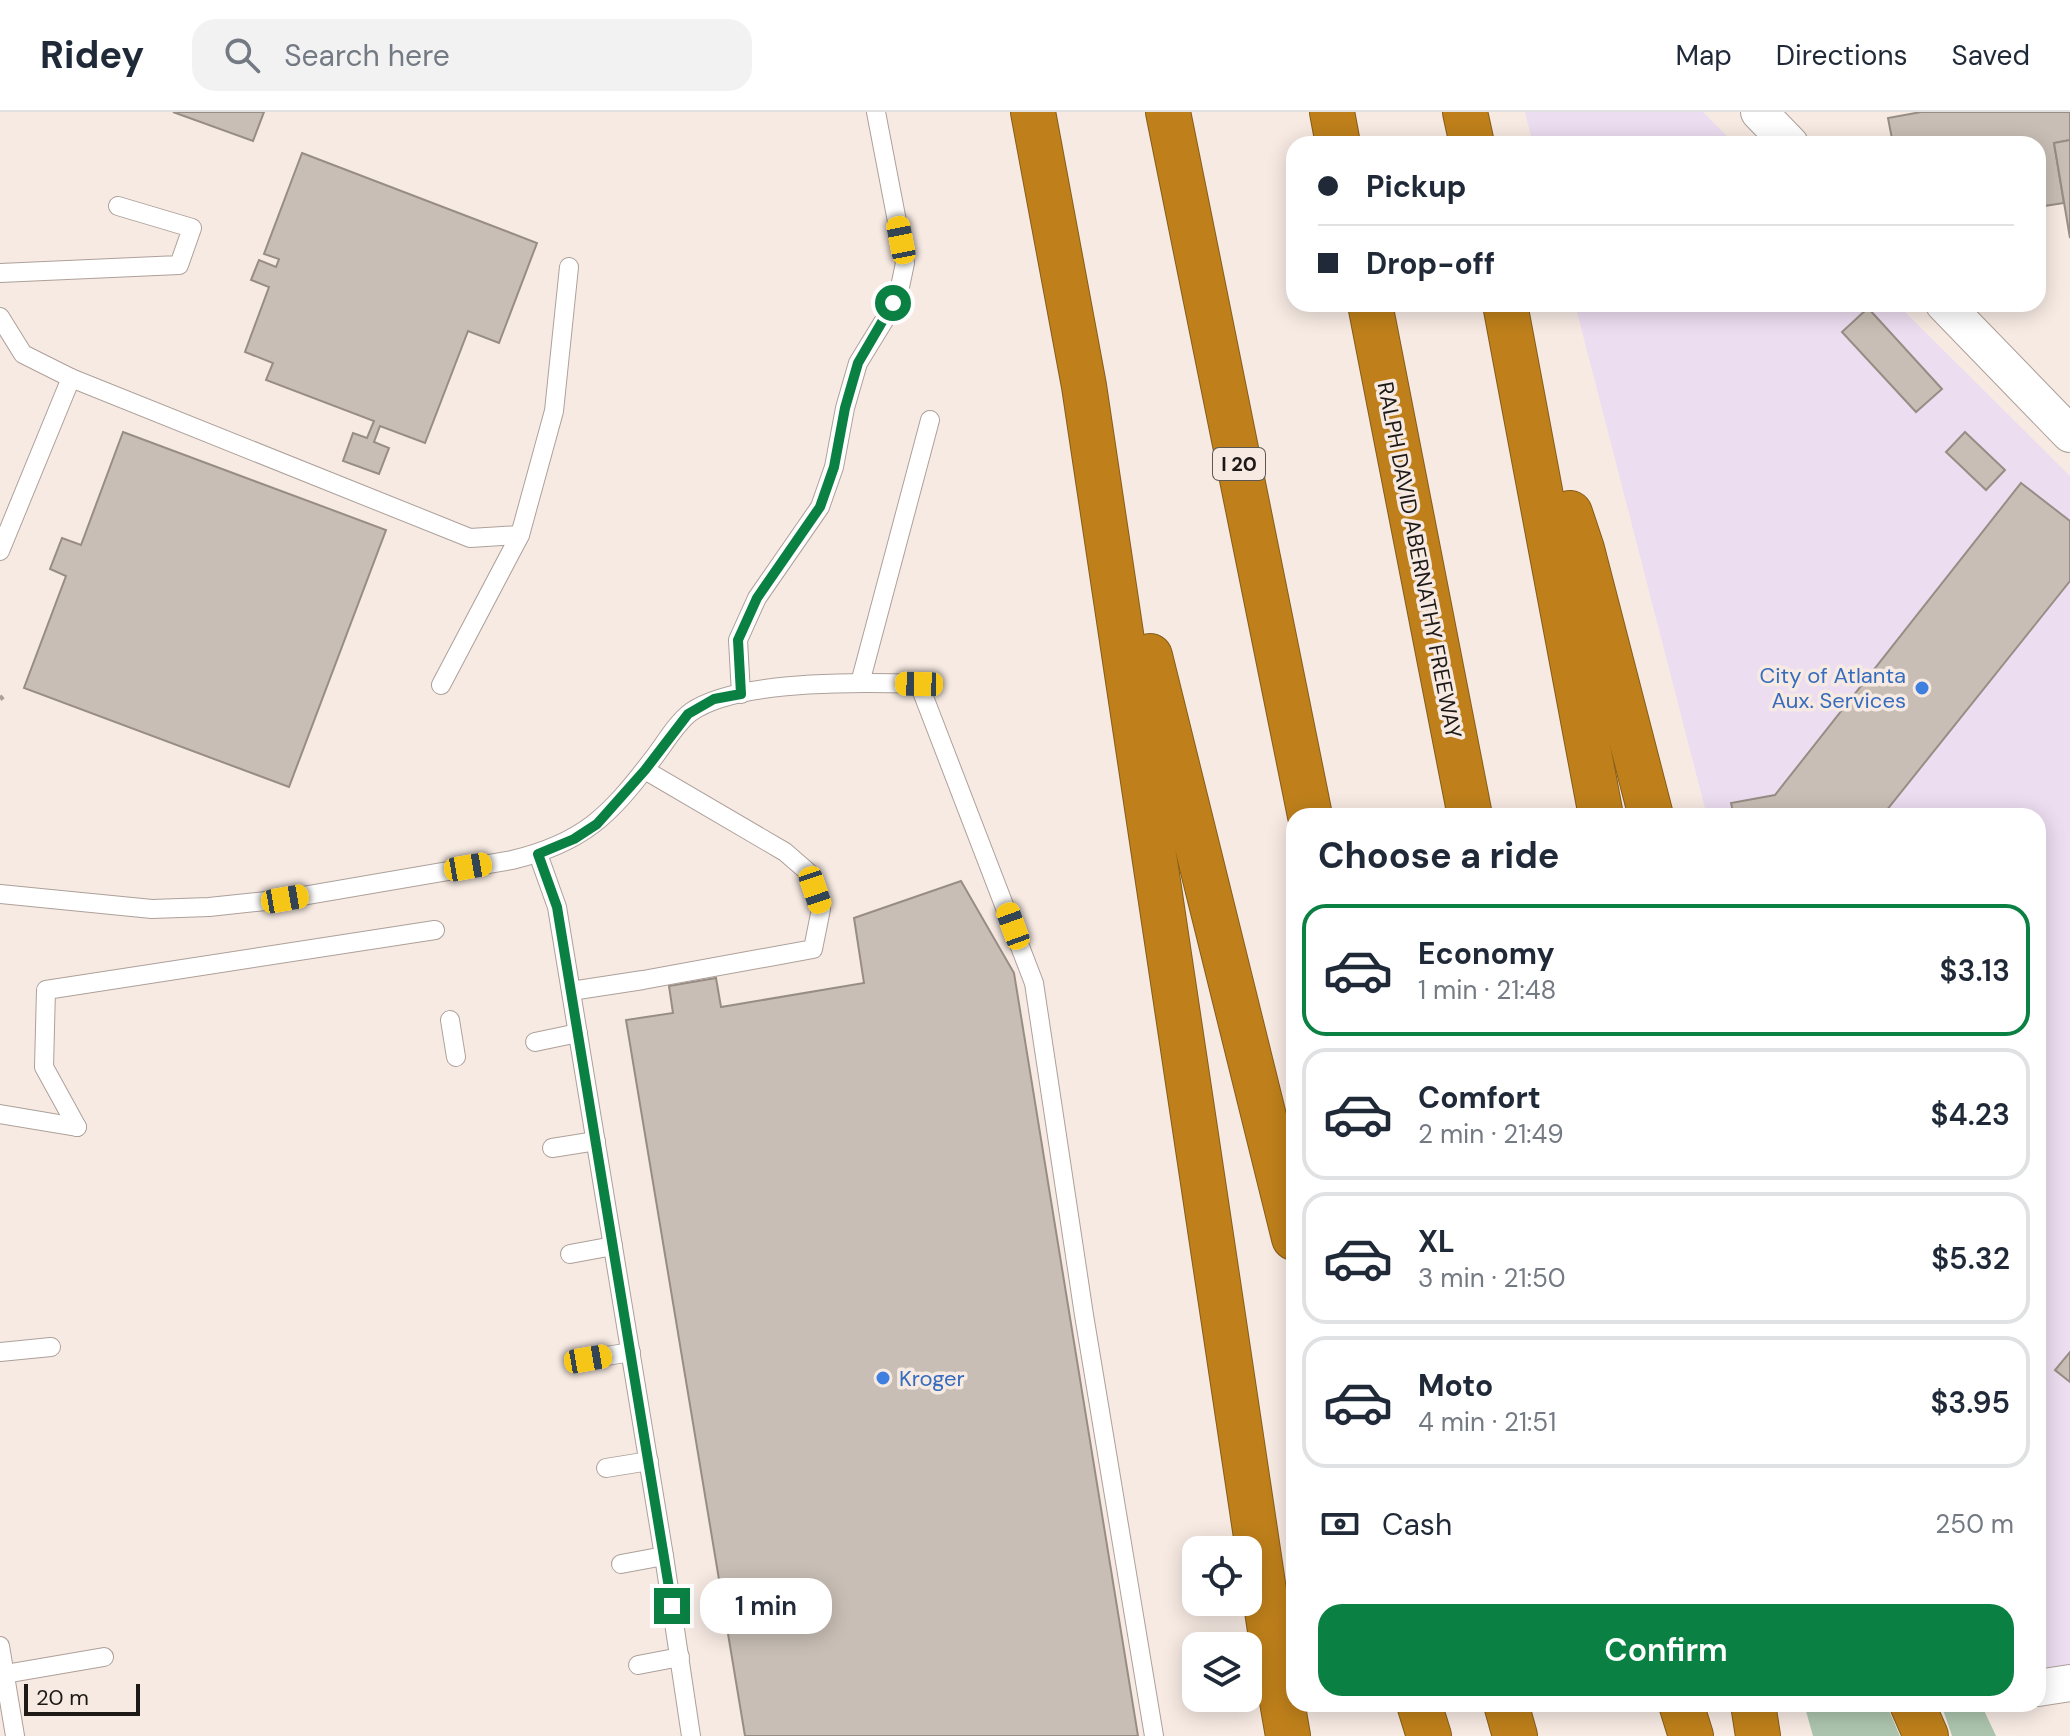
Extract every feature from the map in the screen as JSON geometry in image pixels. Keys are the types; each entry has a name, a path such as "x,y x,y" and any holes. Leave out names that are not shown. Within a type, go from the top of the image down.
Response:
{"highway":[{"path":"1033,112 1084,386 1264,1597 1288,1736"},
{"name":"I 20","path":"1168,112 1308,808"},
{"path":"1332,112 1336,136"},
{"path":"1465,112 1470,136"},
{"name":"RALPH DAVID ABERNATHY FREEWAY","path":"1372,312 1468,808"},
{"path":"1507,312 1600,808"},
{"path":"1517,359 1582,549 1649,808"},
{"path":"1084,386 1286,1206"},
{"path":"1422,1712 1429,1736"},
{"path":"1508,1712 1515,1736"},
{"path":"1684,1712 1691,1736"},
{"path":"1754,1712 1758,1736"},
{"path":"1916,1712 1926,1736"}],"street":[{"path":"1759,112 1782,136"},
{"path":"1952,312 2070,434"},
{"path":"2046,1687 2070,1683"}],"lane":[{"path":"741,694 738,640 757,598 820,507 834,467 845,408 858,363 900,287 905,263 876,112"},
{"path":"0,273 179,265 192,228 118,206"},
{"path":"441,685 520,535 554,411 569,267"},
{"path":"0,317 23,354 71,378 470,538 520,535"},
{"path":"0,551 71,378"},
{"path":"860,683 930,420"},
{"path":"0,894 152,909 209,907 285,899 538,854 574,839 597,824 645,770 688,714 714,699 758,690 860,683 919,684 1034,983 1084,1315 1154,1736"},
{"path":"571,991 813,949 821,909 808,872 785,852 645,770"},
{"path":"538,854 557,907 649,1461 691,1736"},
{"path":"0,1114 77,1127 44,1067 46,990 435,930"},
{"path":"450,1020 456,1057"},
{"path":"535,1042 578,1033"},
{"path":"552,1148 596,1141"},
{"path":"570,1254 613,1246"},
{"path":"0,1352 51,1347"},
{"path":"588,1359 631,1352"},
{"path":"606,1468 649,1461"},
{"path":"621,1564 664,1556"},
{"path":"0,1646 15,1736"},
{"path":"5,1674 104,1657"},
{"path":"638,1665 680,1657"}],"path":[{"path":"0,699 6,694"}],"shaded area":[{"path":"1525,112 1703,112 1727,136 1531,136"},
{"path":"1577,312 1905,312 2070,476 2070,1683 2046,1687 2046,808 1705,808"}],"green space":[{"path":"1806,1712 1890,1712 1900,1736 1813,1736"},
{"path":"1944,1712 1985,1712 1996,1736 1952,1736"}],"building":[{"path":"173,112 264,112 253,141"},
{"path":"1921,112 2070,112 2070,140 2054,143 2064,203 2046,206 2046,136 1891,136 1888,118"},
{"path":"2070,140 2070,238 2054,143"},
{"path":"302,153 537,243 499,343 468,331 425,443 380,426 374,442 389,448 379,474 343,461 353,433 367,438 374,421 266,380 273,363 245,352 269,287 251,280 259,260 276,267 279,259 264,254"},
{"path":"1864,312 1872,312 1942,389 1916,412 1842,332"},
{"path":"123,432 386,530 289,787 24,688 66,576 50,569 62,538 81,545"},
{"path":"1965,432 2005,470 1986,490 1946,452"},
{"name":"City of Atlanta Aux. Services","path":"2021,483 2070,521 2070,581 1888,808 1732,808 1731,803 1775,795"},
{"name":"Kroger","path":"961,881 1014,973 1138,1736 745,1736 626,1020 673,1013 669,986 716,978 721,1007 864,983 854,918"},
{"path":"2070,1352 2070,1382 2055,1370"}],"place":[{"name":"City of Atlanta Aux. Services","path":"1922,688"},
{"name":"Kroger","path":"883,1378"}],"route":[{"path":"672,1606 557,907 538,854 574,839 597,824 645,770 688,714 714,699 741,694 738,640 757,598 820,507 834,467 845,408 858,363 893,303"}]}
